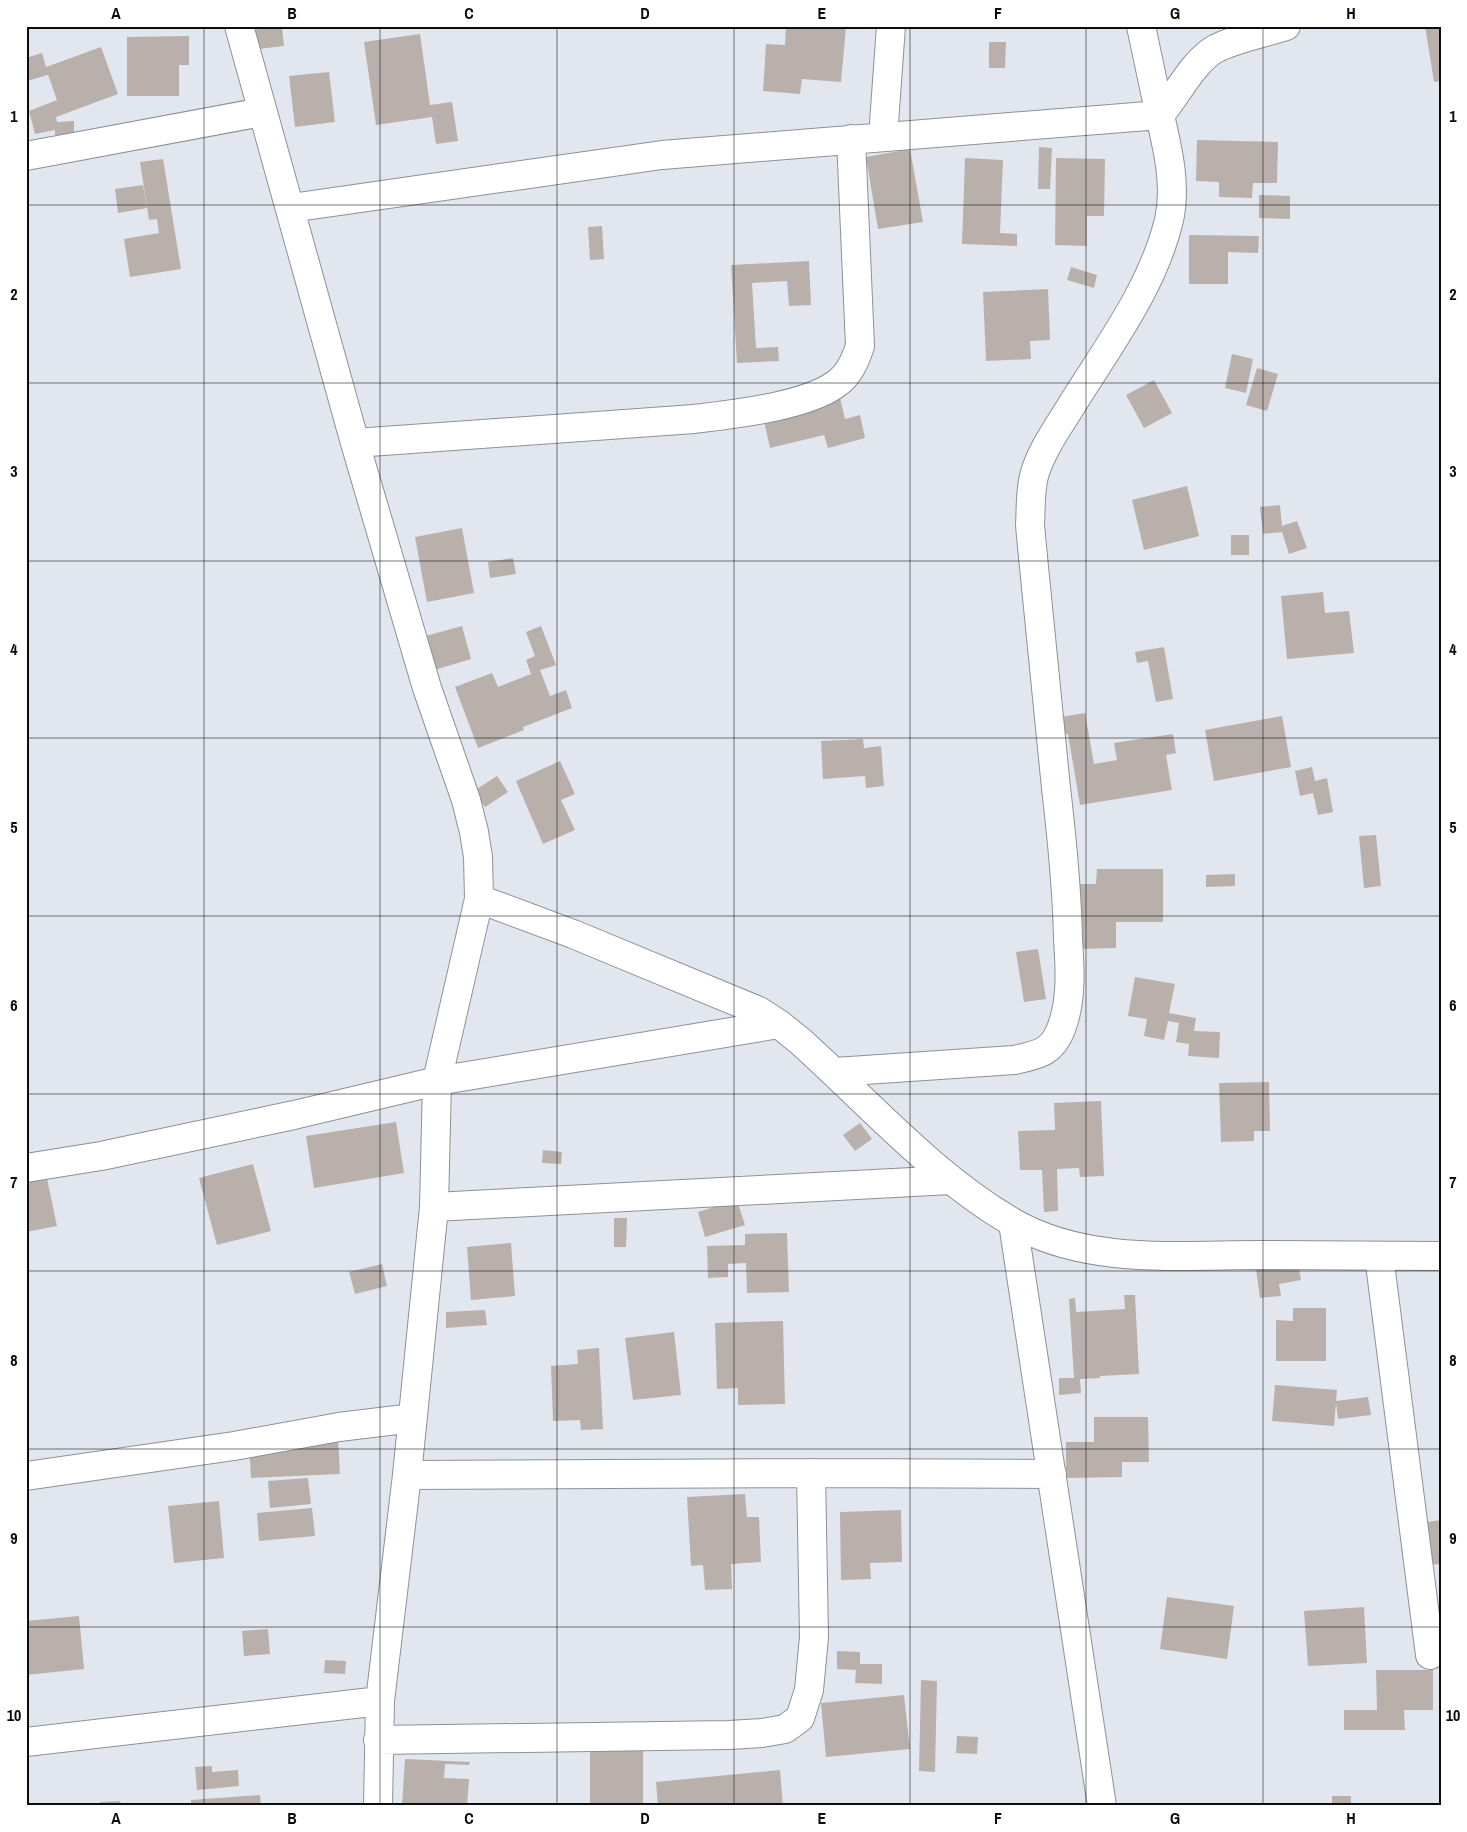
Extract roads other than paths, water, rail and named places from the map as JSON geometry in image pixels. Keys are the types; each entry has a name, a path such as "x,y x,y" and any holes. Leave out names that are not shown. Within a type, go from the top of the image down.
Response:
{"street":[{"path":"239,26 355,443 427,688 466,800 478,857 479,899 437,1081 434,1207 407,1475 380,1701 378,1806"},
{"path":"883,137 891,26"},
{"path":"835,1072 1014,1060 1038,1054 1052,1046 1061,1029 1067,1008 1070,970 1067,886 1030,525 1034,478 1038,463 1057,429 1140,296 1169,219 1171,191 1170,162 1141,26"},
{"path":"291,208 662,155 1160,116 1192,72 1214,50 1229,43 1286,26"},
{"path":"26,156 262,112"},
{"path":"355,443 728,415 798,402 836,384 855,362 860,346 851,139"},
{"path":"479,899 573,934 758,1011 779,1024 835,1072 881,1118 950,1180 1013,1223 1046,1237 1084,1249 1169,1256 1441,1256"},
{"path":"26,1168 101,1156 294,1115 437,1081 779,1024"},
{"path":"434,1207 950,1180"},
{"path":"1013,1223 1102,1806"},
{"path":"1378,1256 1430,1655"},
{"path":"26,1476 413,1418"},
{"path":"378,1740 729,1735 762,1733 785,1729 800,1718 809,1690 814,1638 811,1473"},
{"path":"407,1475 1052,1474"},
{"path":"26,1742 380,1701"}]}
